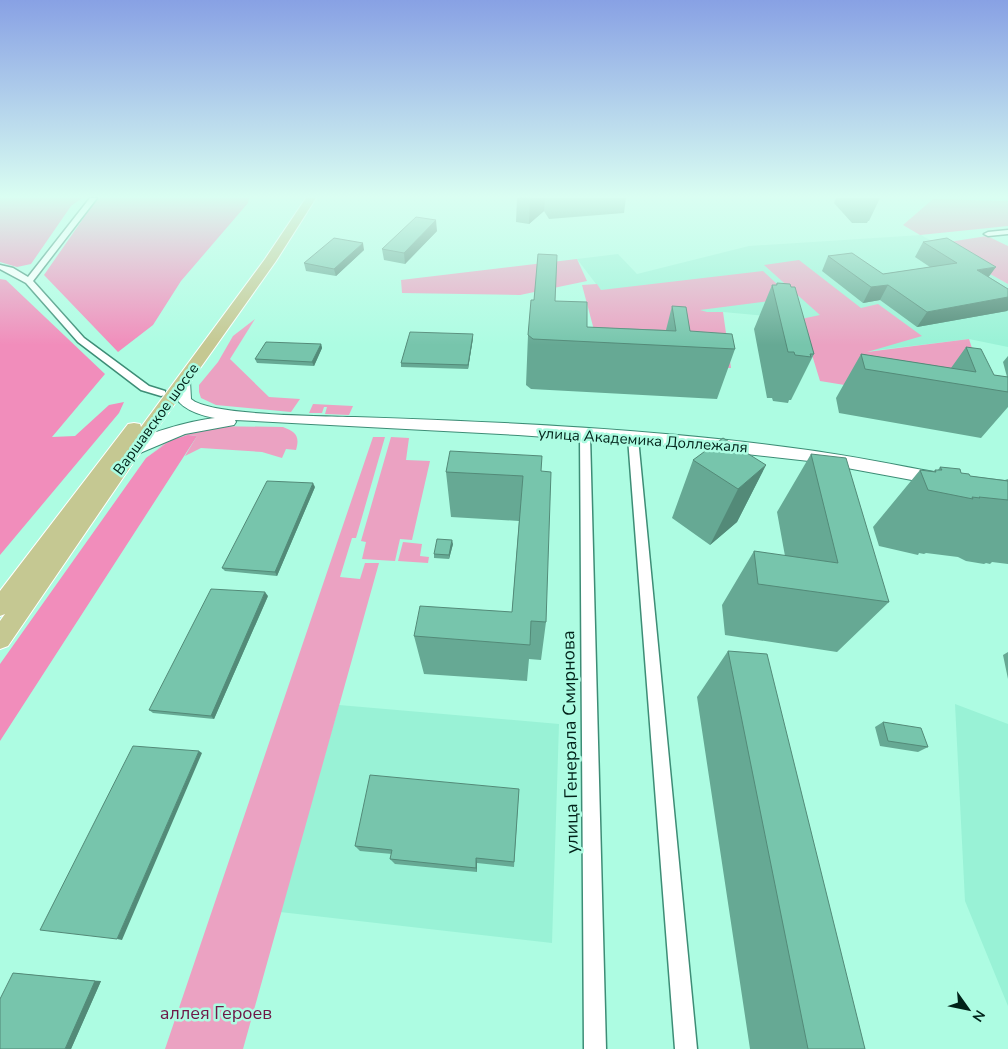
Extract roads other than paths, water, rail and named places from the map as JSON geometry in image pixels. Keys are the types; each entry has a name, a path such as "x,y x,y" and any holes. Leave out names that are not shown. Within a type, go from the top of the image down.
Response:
{"main road":[{"name":"Варшавское шоссе","path":"0,607 252,272 267,247"},
{"name":"Варшавское шоссе","path":"0,639 279,247"},
{"name":"улица Академика Доллежаля","path":"183,381 182,395 186,402 193,407 220,413 274,419 376,422 632,438 765,450 821,457 957,483"},
{"name":"улица Академика Доллежаля","path":"134,449 161,435 193,425 274,419"}],"street":[{"path":"29,281 56,247"},
{"path":"0,267 10,270 29,281 82,340 145,388 161,393"},
{"name":"улица Генерала Смирнова","path":"585,435 595,1049"},
{"path":"632,438 686,1049"}],"park label":[{"name":"аллея Героев","path":"216,1013"}]}
